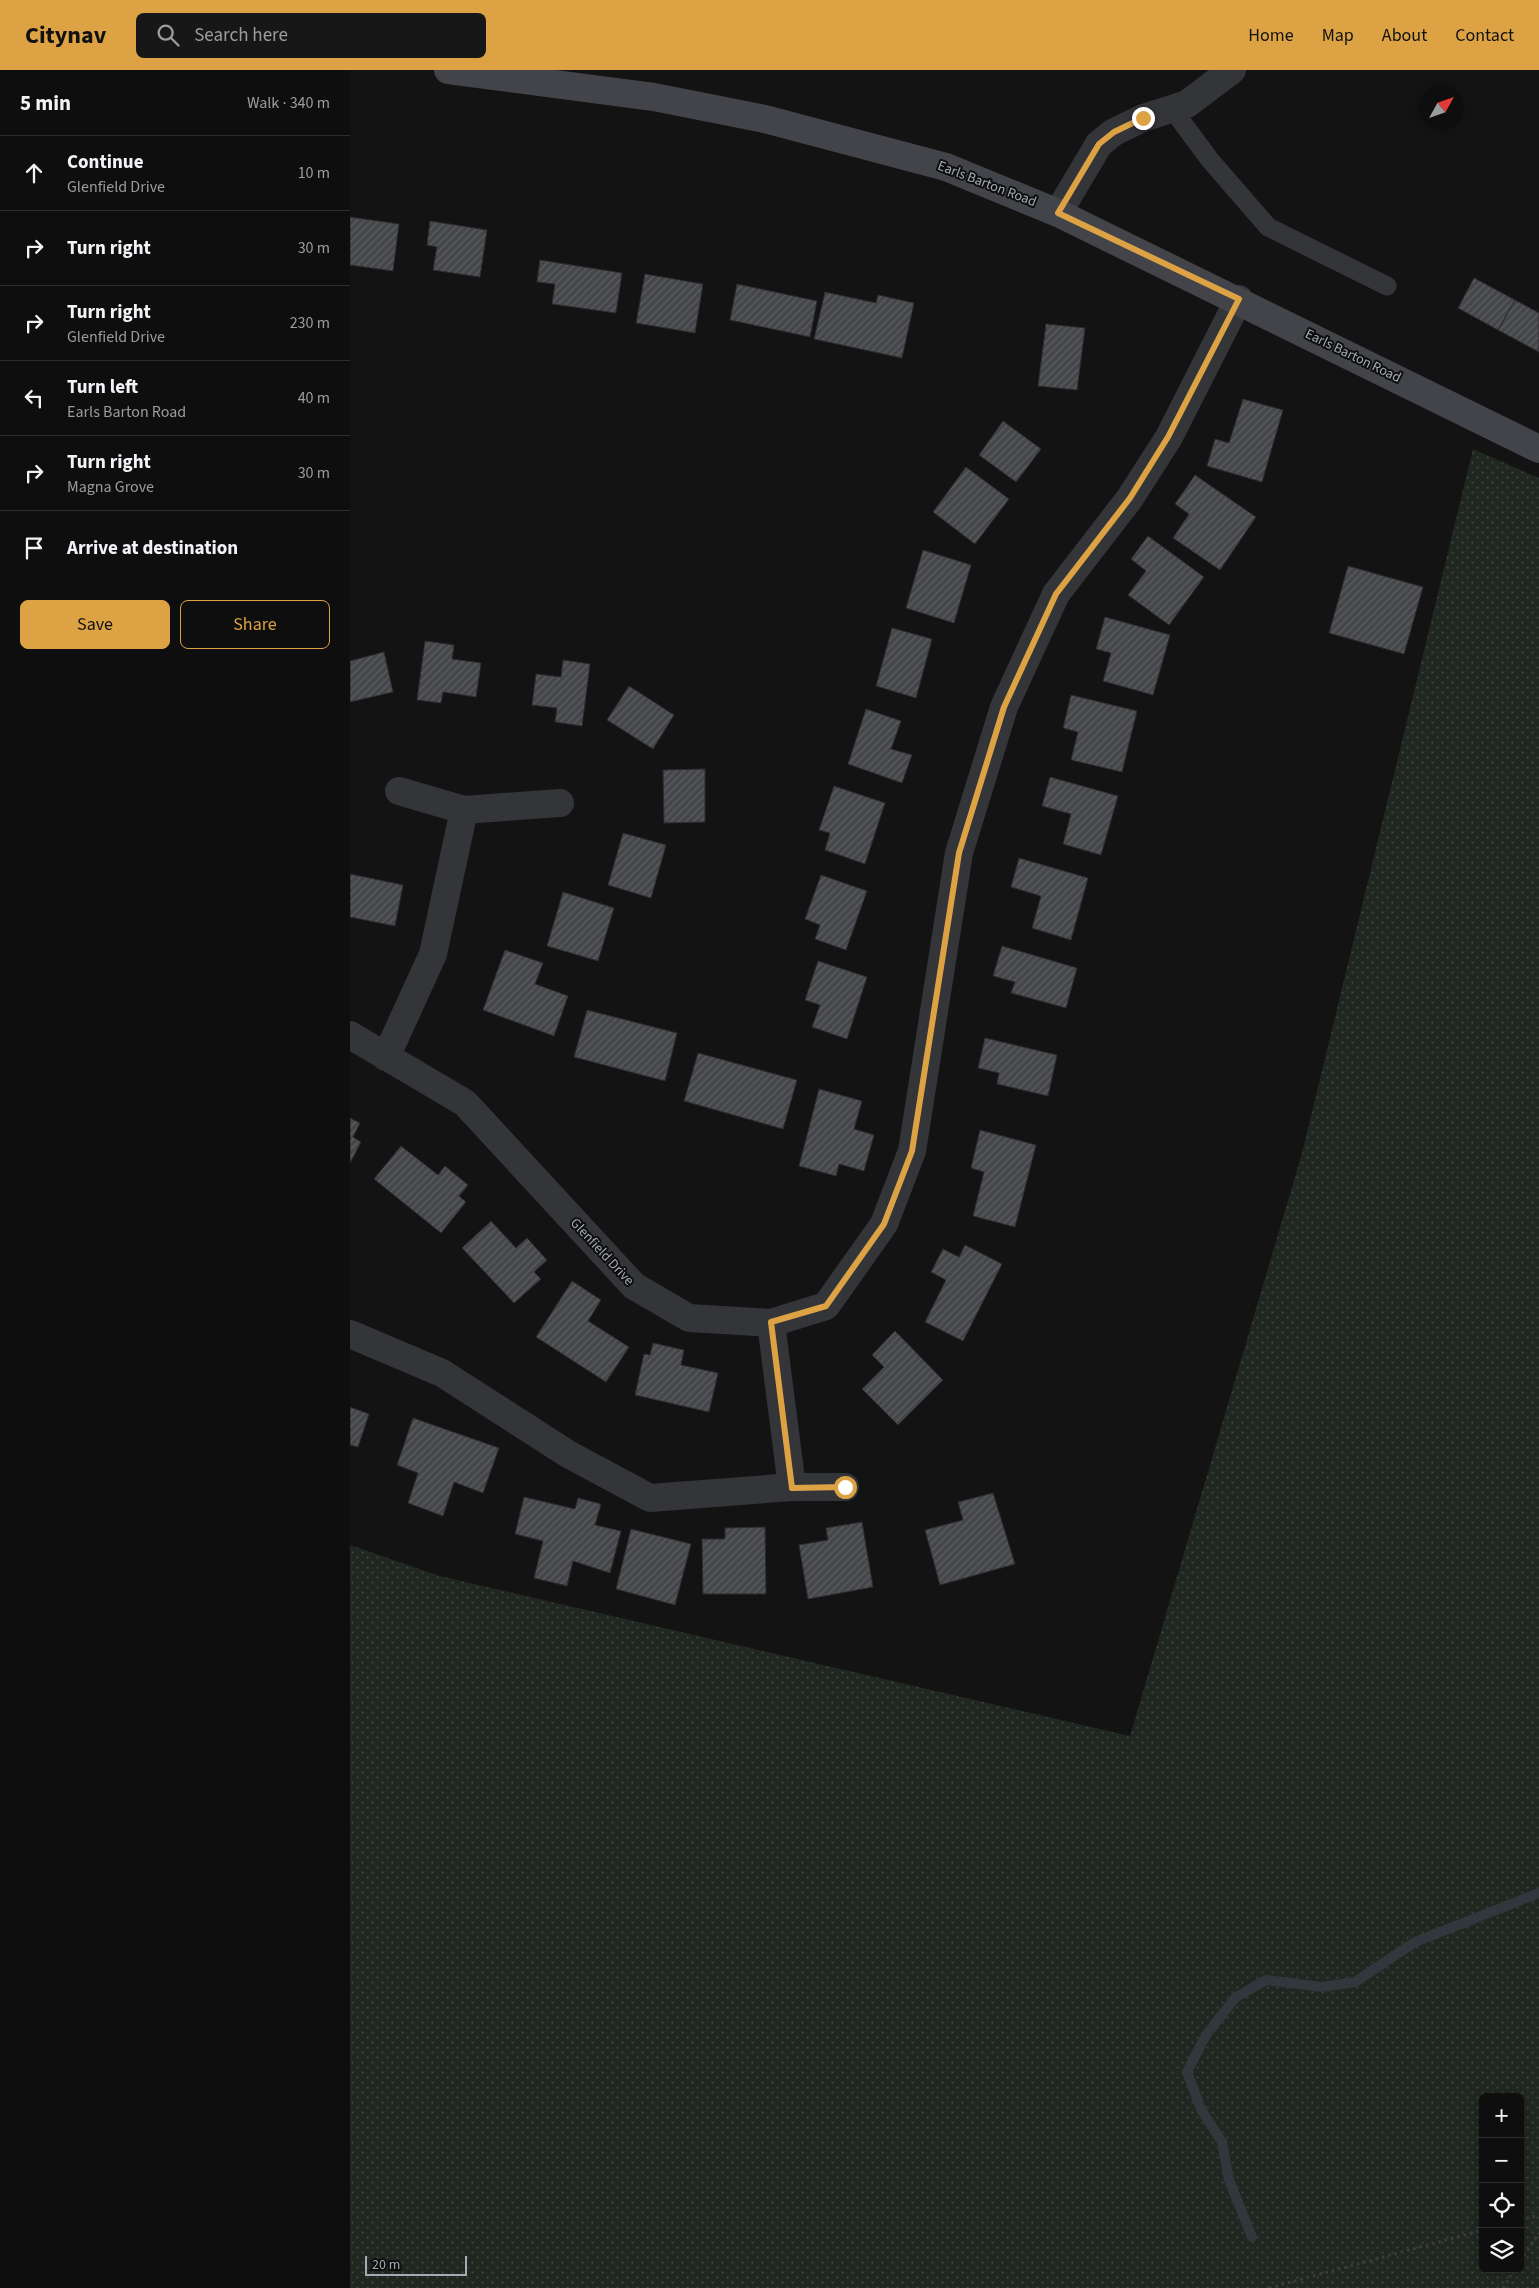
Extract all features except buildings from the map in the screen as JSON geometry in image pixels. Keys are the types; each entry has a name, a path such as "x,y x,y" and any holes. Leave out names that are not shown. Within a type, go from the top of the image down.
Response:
{"main road":[{"name":"Earls Barton Road","path":"448,70 654,97 765,118 946,167 1058,213 1239,299 1539,449"}],"street":[{"path":"1058,213 1099,144 1114,132 1143,118 1187,104 1232,70"},
{"name":"Glenfield Drive","path":"350,1035 465,1104 634,1286 689,1318 771,1322 826,1306 884,1224 912,1151 959,853 1004,707 1056,594 1130,498 1168,437 1239,299"},
{"path":"398,791 464,810 560,803"},
{"path":"386,1057 432,954 464,810"},
{"path":"771,1322 792,1488"},
{"path":"350,1334 442,1374 568,1454 650,1498 792,1488 845,1487"}],"lane":[{"path":"1172,110 1210,160 1268,227 1387,286"}],"path":[{"path":"1524,2219 1539,2215"},
{"path":"1269,2288 1479,2231"},
{"path":"1524,2256 1539,2233"},
{"path":"1503,2288 1512,2273"}],"shaded area":[{"path":"1473,449 1539,478 1539,2288 350,2288 350,1545 440,1576 1130,1736 1302,1153"}],"waterway":[{"path":"1252,2237 1229,2180 1222,2142 1202,2111 1187,2072 1206,2035 1235,1998 1266,1980 1322,1987 1355,1982 1415,1942 1539,1893"}],"route":[{"path":"845,1487 792,1488 771,1322 826,1306 884,1224 912,1151 959,853 1004,707 1056,594 1130,498 1168,437 1239,299 1058,213 1080,173 1099,144 1114,132 1143,118"}]}
